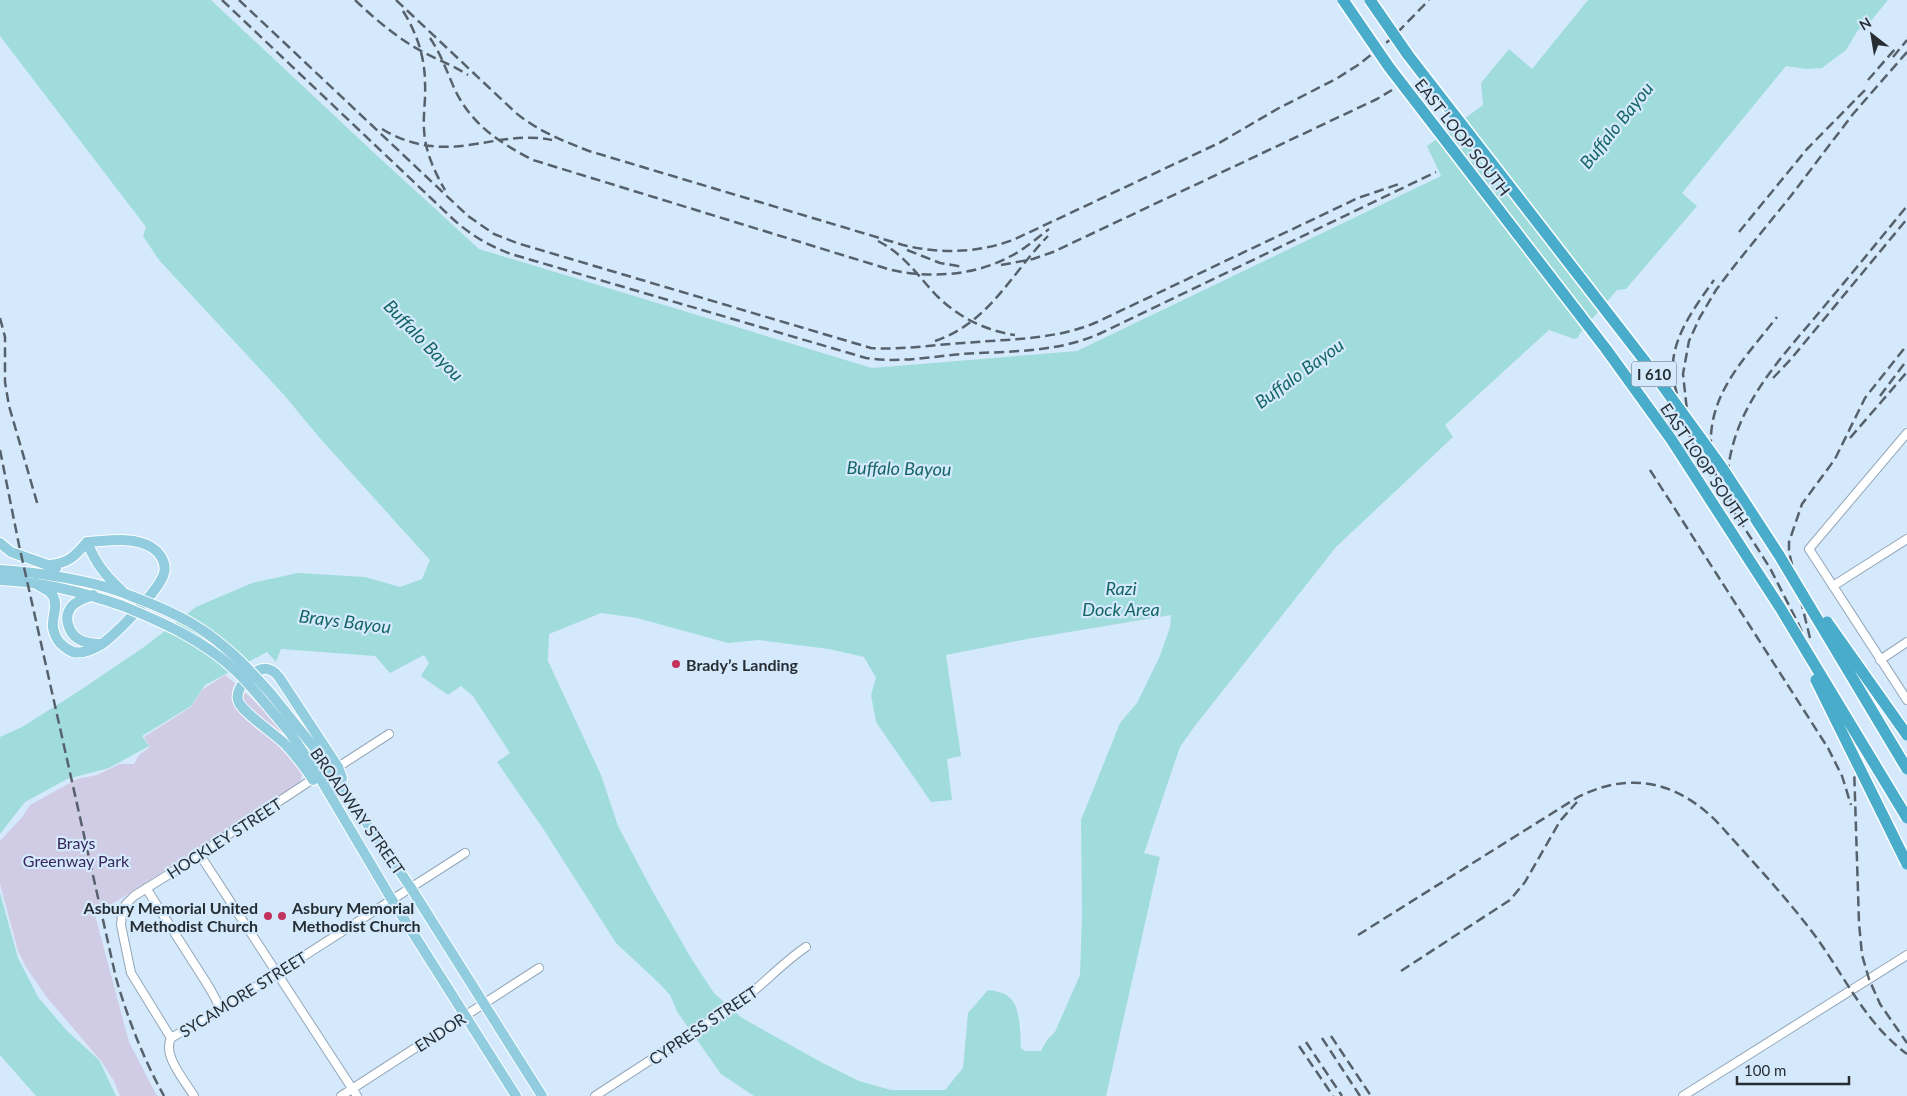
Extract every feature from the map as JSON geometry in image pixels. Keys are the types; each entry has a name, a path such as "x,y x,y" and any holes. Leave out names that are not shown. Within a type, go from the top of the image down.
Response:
{"highway":[{"name":"EAST LOOP SOUTH","path":"1343,0 1389,67 1606,349 1666,432 1781,610 1907,818"},
{"name":"EAST LOOP SOUTH","path":"1370,0 1408,55 1680,407 1753,512 1907,769"},
{"path":"1779,555 1907,735"},
{"path":"1781,610 1907,864"}],"main road":[{"path":"34,583 50,592 54,597 55,603 51,625 57,638 63,646 73,652 82,652 102,644 129,620 164,576 165,564 161,556 150,546 133,541 87,542 76,555 64,563 50,565"},
{"path":"87,542 95,561 104,574 127,594"},
{"path":"0,543 11,552 50,565 86,582"},
{"path":"0,577 37,574 86,582 127,594"},
{"name":"BROADWAY STREET","path":"0,577 93,595 168,624 206,647 268,698 298,726 411,888 542,1096"},
{"name":"BROADWAY STREET","path":"127,594 179,616 220,642 250,669 340,811 392,900 516,1096"},
{"path":"93,595 74,604 68,611 67,620 70,632 78,640 90,644 102,644"},
{"path":"340,811 284,743 243,708 238,701 237,693 240,688 258,671 264,669 274,671 279,677 338,767 342,778 341,787"}],"street":[{"path":"1907,433 1809,549 1907,700"},
{"path":"1833,586 1907,539"},
{"path":"1880,660 1907,642"},
{"path":"338,767 389,734"},
{"name":"HOCKLEY STREET","path":"172,1038 130,973 121,925 126,904 146,888 200,855 313,780"},
{"name":"SYCAMORE STREET","path":"172,1038 221,1009 466,853"},
{"path":"200,855 355,1092"},
{"path":"146,888 209,986 221,1009"},
{"name":"CYPRESS STREET","path":"594,1096 740,1002 762,986 788,959 806,947"},
{"path":"1683,1096 1907,954"},
{"name":"ENDOR","path":"341,1096 355,1092 465,1016 539,968"},
{"path":"172,1038 168,1048 170,1057 194,1096"}],"green space":[{"name":"Brays Greenway Park","path":"225,675 259,706 284,734 300,761 302,774 296,787 95,915 129,1042 157,1096 120,1096 114,1081 101,1061 45,995 26,967 18,951 0,884 0,841 23,816 30,805 77,779 97,775 120,764 134,764 139,755 150,747 144,737 191,707 202,690"}],"water":[{"path":"0,0 211,0 479,249 872,368 1077,351 1441,176 1427,146 1483,105 1481,83 1509,49 1532,69 1588,0 1888,0 1866,27 1858,30 1846,50 1822,68 1806,69 1786,66 1682,193 1697,206 1626,289 1617,290 1580,333 1578,338 1574,339 1549,330 1445,425 1453,437 1336,547 1194,727 1180,747 1144,853 1160,857 1106,1096 754,1096 721,1074 678,1013 670,995 616,943 542,827 497,762 510,753 473,696 461,686 448,695 421,676 429,663 424,655 390,673 375,656 281,649 276,662 267,652 205,685 191,706 142,736 149,746 109,768 67,779 25,802 0,834 0,737 22,727 76,693 144,647 196,607 252,583 298,573 365,577 400,587 422,579 430,560 318,436 285,396 159,260 143,236 146,227 0,36","holes":["601,613 637,618 728,643 759,640 829,649 864,657 876,678 871,695 876,722 931,802 952,800 947,759 961,756 946,655 1027,639 1171,615 1170,627 1160,656 1137,703 1120,723 1081,820 1082,914 1080,975 1055,1032 1047,1040 1041,1051 1025,1051 1021,1048 1019,1022 1014,1002 1005,994 988,990 968,1013 963,1068 945,1090 891,1090 859,1081 819,1061 742,1018 714,993 691,958 653,892 618,826 601,775 548,661 549,634"]},
{"path":"0,893 18,958 38,997 67,1031 99,1060 116,1096 36,1096 0,1055"}],"railway":[{"path":"222,0 454,220 488,244 511,254 866,358 902,360 1033,350 1085,340 1436,172"},
{"path":"239,0 468,216 494,234 517,243 871,348 906,348 1032,338 1081,328 1358,198 1402,183"},
{"path":"355,0 404,41 468,75"},
{"path":"396,0 516,113 533,125 560,139 589,151 903,245 944,251 986,248 1013,240 1219,143 1358,65 1391,39 1429,0"},
{"path":"403,11 416,37 422,55 425,74 424,123 426,145 437,176 445,190"},
{"path":"430,38 441,57 455,90 478,123 498,140 533,160 903,272 935,275 967,272 982,268 1016,253 1049,229"},
{"path":"1893,57 1907,40"},
{"path":"1868,80 1895,49"},
{"path":"1907,52 1853,114 1716,290 1700,317 1689,341 1683,374 1690,438 1699,457 1770,568 1798,623 1844,726 1854,766 1859,923 1862,955 1869,979 1880,1004 1907,1043"},
{"path":"1739,232 1807,149 1866,89"},
{"path":"1001,265 1033,259 1053,252 1377,99 1392,90"},
{"path":"382,129 402,139 424,145 446,147 520,138 552,140"},
{"path":"1732,504 1728,484 1729,463 1734,439 1754,397 1781,358 1907,206"},
{"path":"1773,378 1791,359 1907,219"},
{"path":"935,341 954,333 985,310 1048,236"},
{"path":"878,241 903,259 945,304 963,317 994,330 1015,335"},
{"path":"907,250 940,263 964,267"},
{"path":"1681,408 1673,374 1675,348 1685,324 1714,280"},
{"path":"1717,479 1712,454 1711,431 1723,391 1747,354 1777,317"},
{"path":"0,318 5,337 5,382 9,406 38,506"},
{"path":"1810,638 1789,552 1789,542 1802,504 1835,459 1865,398 1907,345"},
{"path":"1880,396 1907,360"},
{"path":"1850,438 1907,372"},
{"path":"0,450 19,545 116,978 137,1038 164,1096"},
{"path":"1650,470 1828,748 1842,776 1851,805"},
{"path":"1358,935 1578,797 1617,784 1636,783 1654,785 1671,790 1688,799 1704,810 1720,825 1805,922 1857,999 1880,1029 1907,1054"},
{"path":"1401,971 1510,900 1525,882 1560,821 1577,802"},
{"path":"1331,1036 1371,1096"},
{"path":"1322,1038 1360,1096"},
{"path":"1306,1042 1342,1096"},
{"path":"1299,1046 1333,1096"}],"place":[{"name":"Brady’s Landing","path":"676,664"},
{"name":"Asbury Memorial United Methodist Church","path":"268,916"},
{"name":"Asbury Memorial Methodist Church","path":"282,916"}],"water label":[{"name":"Buffalo Bayou","path":"1616,125"},
{"name":"Buffalo Bayou","path":"424,340"},
{"name":"Buffalo Bayou","path":"1299,373"},
{"name":"Buffalo Bayou","path":"899,468"},
{"name":"Razi Dock Area","path":"1121,598"},
{"name":"Brays Bayou","path":"345,621"}]}
